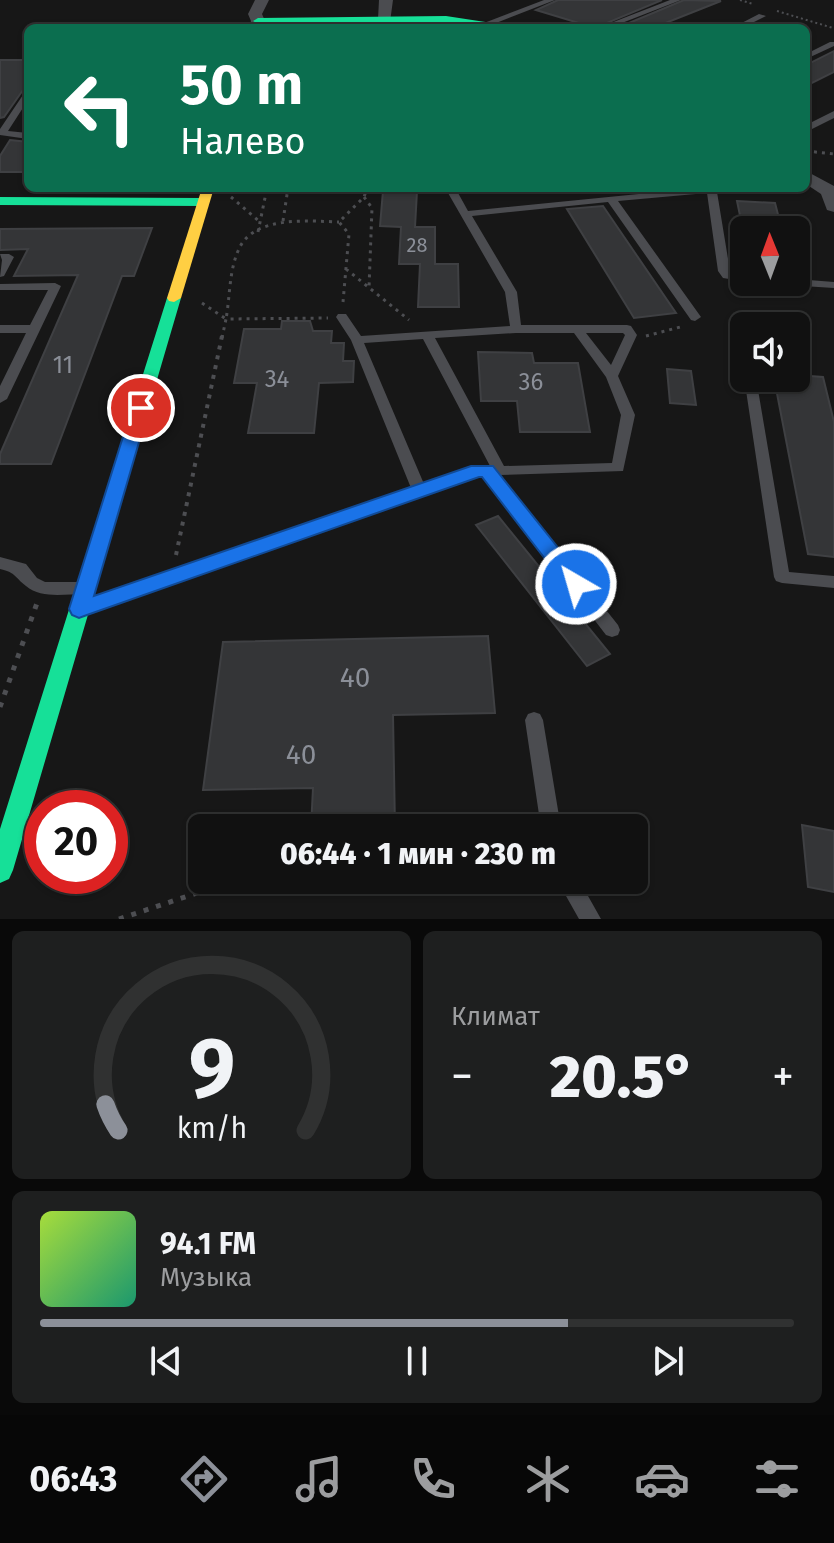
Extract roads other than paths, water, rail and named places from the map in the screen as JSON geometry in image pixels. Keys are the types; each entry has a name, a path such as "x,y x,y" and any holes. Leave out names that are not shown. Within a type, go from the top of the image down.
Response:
{"street":[{"path":"262,0 255,14 257,24 386,16 494,24"},
{"path":"810,180 833,196"},
{"path":"0,201 88,195 206,195 0,870"}],"lane":[{"path":"488,23 551,0"},
{"path":"613,24 677,0"},
{"path":"743,24 763,12"},
{"path":"810,55 833,44"},
{"path":"24,100 2,133 24,136"},
{"path":"810,127 834,114"},
{"path":"466,214 690,192"},
{"path":"712,192 724,271 730,277"},
{"path":"453,193 511,292 516,329"},
{"path":"611,199 695,317"},
{"path":"0,257 9,257 0,274"},
{"path":"810,283 834,285"},
{"path":"0,287 55,286 0,399"},
{"path":"342,317 357,340 419,490"},
{"path":"0,329 34,329"},
{"path":"357,340 516,329 627,329 632,339 612,376"},
{"path":"79,609 419,490 493,470 618,468 628,415 612,376 577,329"},
{"path":"427,335 493,470 612,630"},
{"path":"752,392 782,577 834,582"},
{"path":"0,563 20,568 31,582 43,588 86,588"},
{"path":"534,720 549,814"},
{"path":"576,894 591,919"}]}
